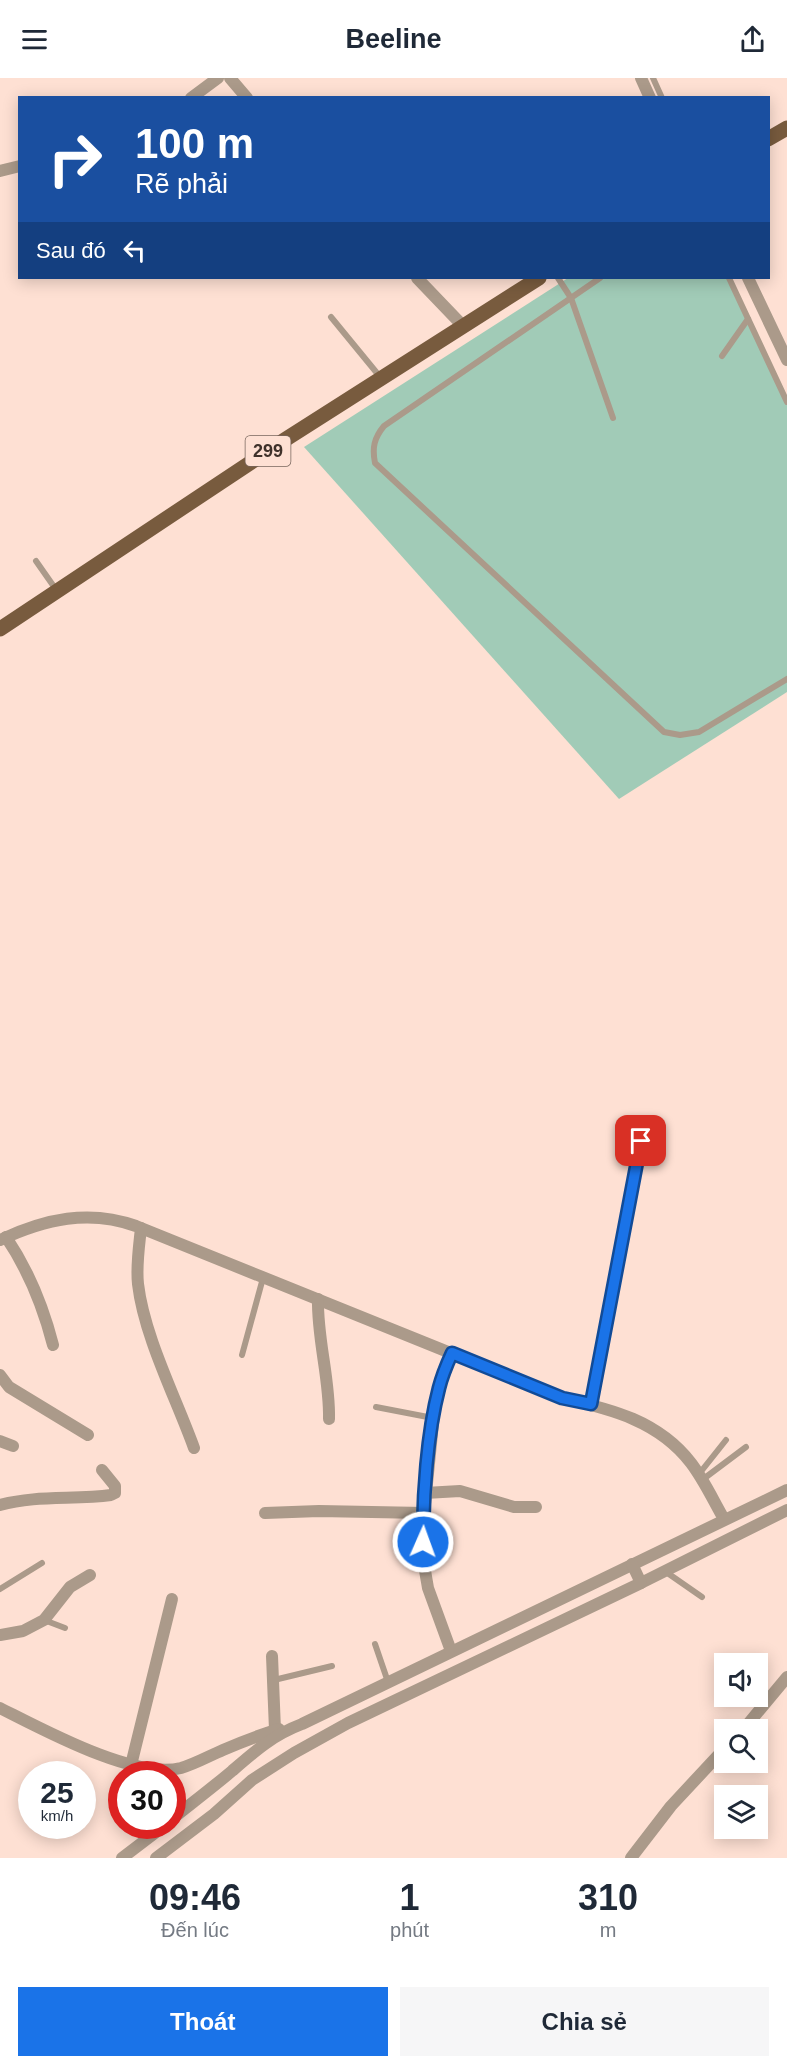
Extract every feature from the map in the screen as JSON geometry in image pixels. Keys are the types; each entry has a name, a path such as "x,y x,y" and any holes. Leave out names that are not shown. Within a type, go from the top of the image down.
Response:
{"main road":[{"path":"770,138 787,128"},
{"name":"299","path":"0,629 381,378 537,279"}],"street":[{"path":"194,96 218,78"},
{"path":"230,78 245,96"},
{"path":"641,78 649,96"},
{"path":"0,171 18,166"},
{"path":"418,279 463,326"},
{"path":"748,279 787,360"},
{"path":"53,1345 40,1300 28,1272 3,1239 62,1218 98,1216 125,1222 562,1398 606,1407 640,1421 677,1447 700,1477 724,1519"},
{"path":"141,1228 137,1258 137,1283 141,1302 155,1346 194,1448"},
{"path":"318,1299 318,1317 330,1404 329,1419"},
{"path":"452,1353 439,1388 433,1418 425,1493 423,1559 425,1575 452,1651"},
{"path":"0,1375 9,1387 88,1435"},
{"path":"0,1441 13,1446"},
{"path":"0,1505 35,1498 86,1498 111,1495 115,1493 115,1486 102,1470"},
{"path":"186,1766 244,1740 281,1730 392,1691 637,1574 724,1519 787,1490"},
{"path":"425,1493 460,1491 514,1507 536,1507"},
{"path":"265,1513 319,1510 424,1513"},
{"path":"156,1858 277,1763 348,1723 452,1651 637,1574 665,1571 787,1510"},
{"path":"0,1635 22,1631 44,1620 75,1582 90,1575"},
{"path":"132,1761 172,1599"},
{"path":"272,1656 273,1680 281,1730"},
{"path":"752,1719 787,1677"},
{"path":"0,1708 74,1744 118,1761"},
{"path":"186,1808 281,1730"},
{"path":"631,1858 678,1798 714,1760"},
{"path":"122,1858 147,1839"}],"lane":[{"path":"653,78 661,96"},
{"path":"559,279 571,298 613,418"},
{"path":"599,279 384,426 372,450 375,463 664,732 680,735 699,732 787,679"},
{"path":"729,279 787,402"},
{"path":"331,317 381,378"},
{"path":"722,356 748,319"},
{"path":"36,561 57,591"},
{"path":"591,1404 641,1141"},
{"path":"242,1355 263,1278"},
{"path":"376,1407 433,1418"},
{"path":"700,1477 726,1440"},
{"path":"700,1477 746,1447"},
{"path":"0,1588 42,1563"},
{"path":"665,1571 702,1597"},
{"path":"44,1620 65,1628"},
{"path":"375,1644 392,1691"},
{"path":"273,1680 332,1666"}],"green space":[{"path":"566,279 731,279 787,401 787,692 619,799 304,447"}],"route":[{"path":"423,1542 427,1473 434,1413 439,1388 452,1353 562,1398 591,1404 641,1141"}]}
